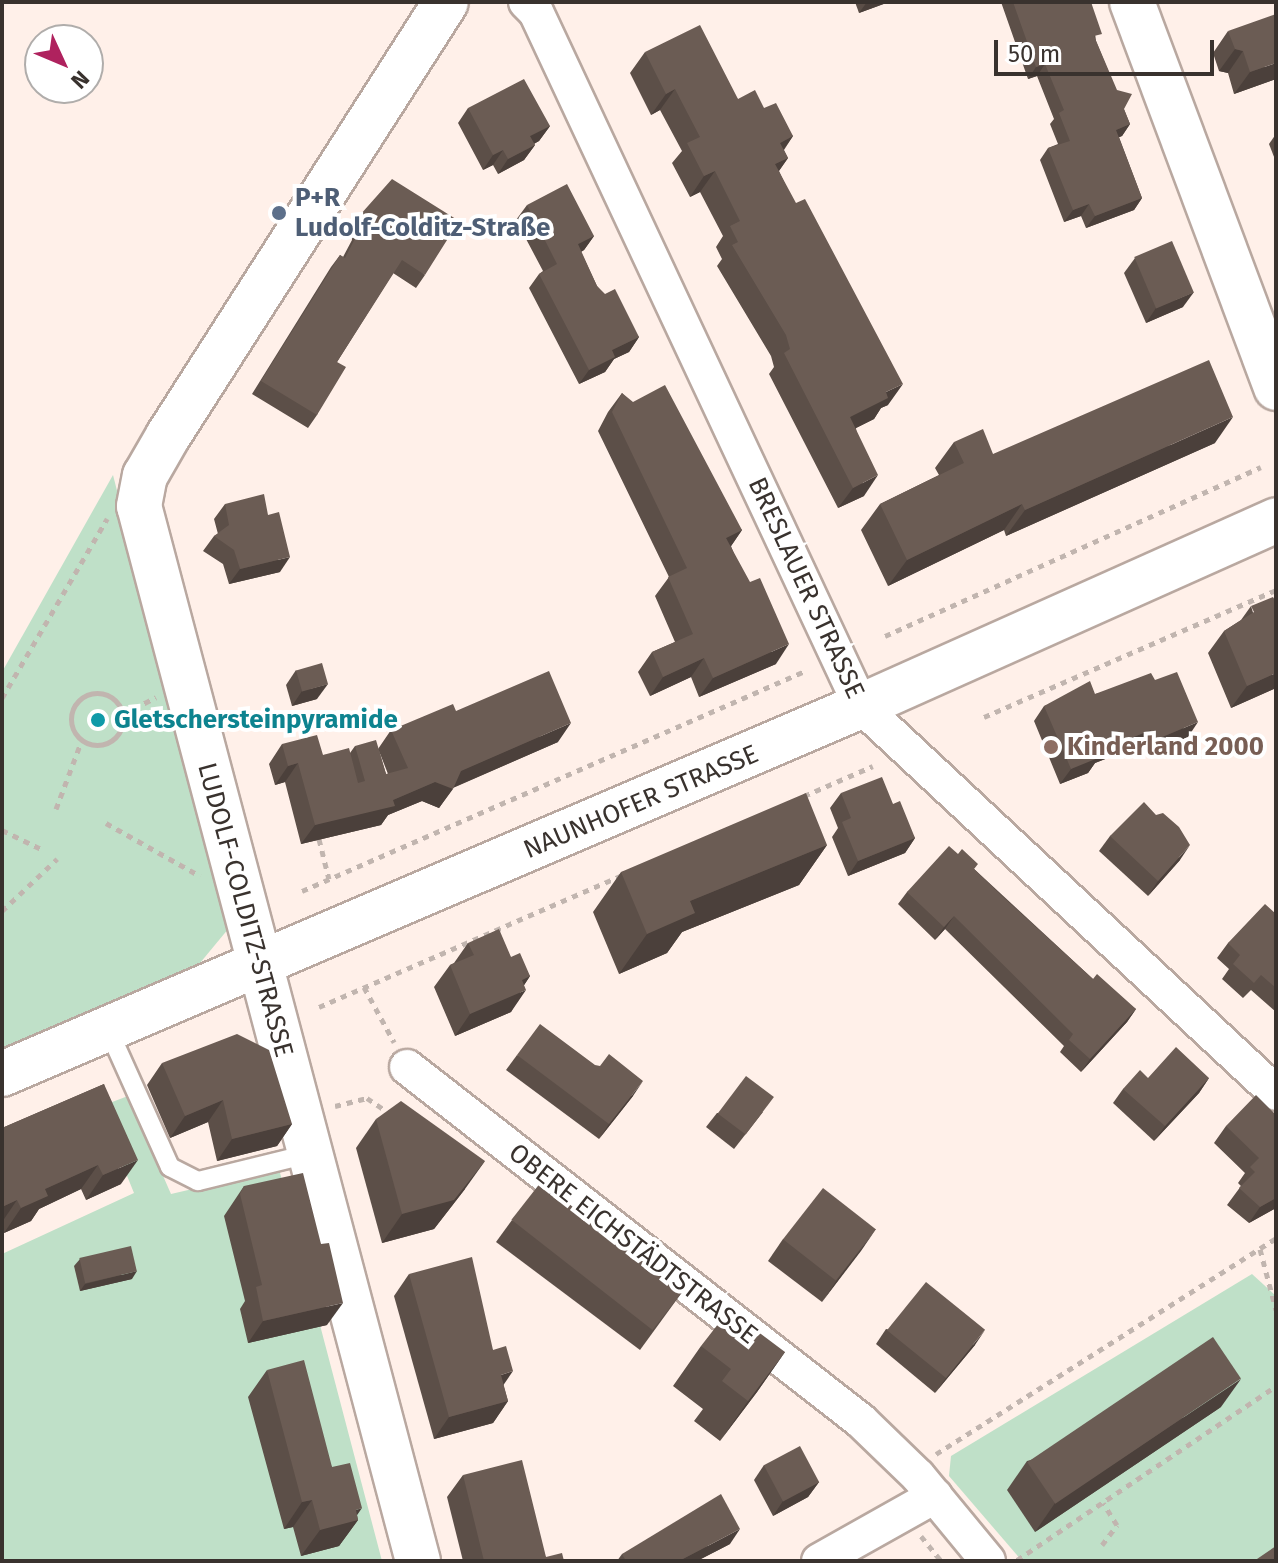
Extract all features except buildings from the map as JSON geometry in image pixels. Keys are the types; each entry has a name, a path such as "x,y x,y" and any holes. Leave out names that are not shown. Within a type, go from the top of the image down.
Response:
{"street":[{"name":"LUDOLF-COLDITZ-STRASSE","path":"418,1561 139,506 145,476 446,2"},
{"name":"BRESLAUER STRASSE","path":"526,2 536,12 861,706 1276,1093"},
{"path":"1132,2 1276,388"},
{"name":"NAUNHOFER STRASSE","path":"2,1074 861,706 1276,520"},
{"name":"OBERE EICHSTÄDTSTRASSE","path":"407,1067 861,1421 926,1486 988,1561"},
{"path":"819,1561 926,1486"}],"lane":[{"path":"108,1029 170,1167 198,1181 304,1134"}],"path":[{"path":"885,636 1261,467"},
{"path":"2,698 99,528 145,476"},
{"path":"984,717 1276,590"},
{"path":"302,891 805,671"},
{"path":"97,693 114,699 123,714 115,738 99,745 82,740 71,726 76,703 97,693"},
{"path":"56,809 82,740"},
{"path":"801,798 873,766"},
{"path":"106,823 243,900"},
{"path":"2,830 41,849"},
{"path":"319,839 329,879"},
{"path":"2,911 57,859"},
{"path":"319,1007 627,873"},
{"path":"364,987 407,1067"},
{"path":"304,1134 367,1098 403,1121"},
{"path":"926,1486 939,1450 1276,1238"},
{"path":"1260,1249 1276,1310"},
{"path":"1016,1561 1276,1386"},
{"path":"1102,1545 1117,1525 1103,1503"}],"green space":[{"path":"113,475 229,928 200,963 2,1052 2,672"},
{"path":"128,1096 171,1194 279,1169 382,1561 2,1561 2,1254 134,1193 99,1107"},
{"path":"1252,1274 1276,1296 1276,1561 1022,1561 949,1476 951,1456"}],"place":[{"name":"P+R Ludolf-Colditz-Straße","path":"279,213"},
{"name":"Gletschersteinpyramide","path":"98,720"},
{"name":"Kinderland 2000","path":"1051,747"}]}
